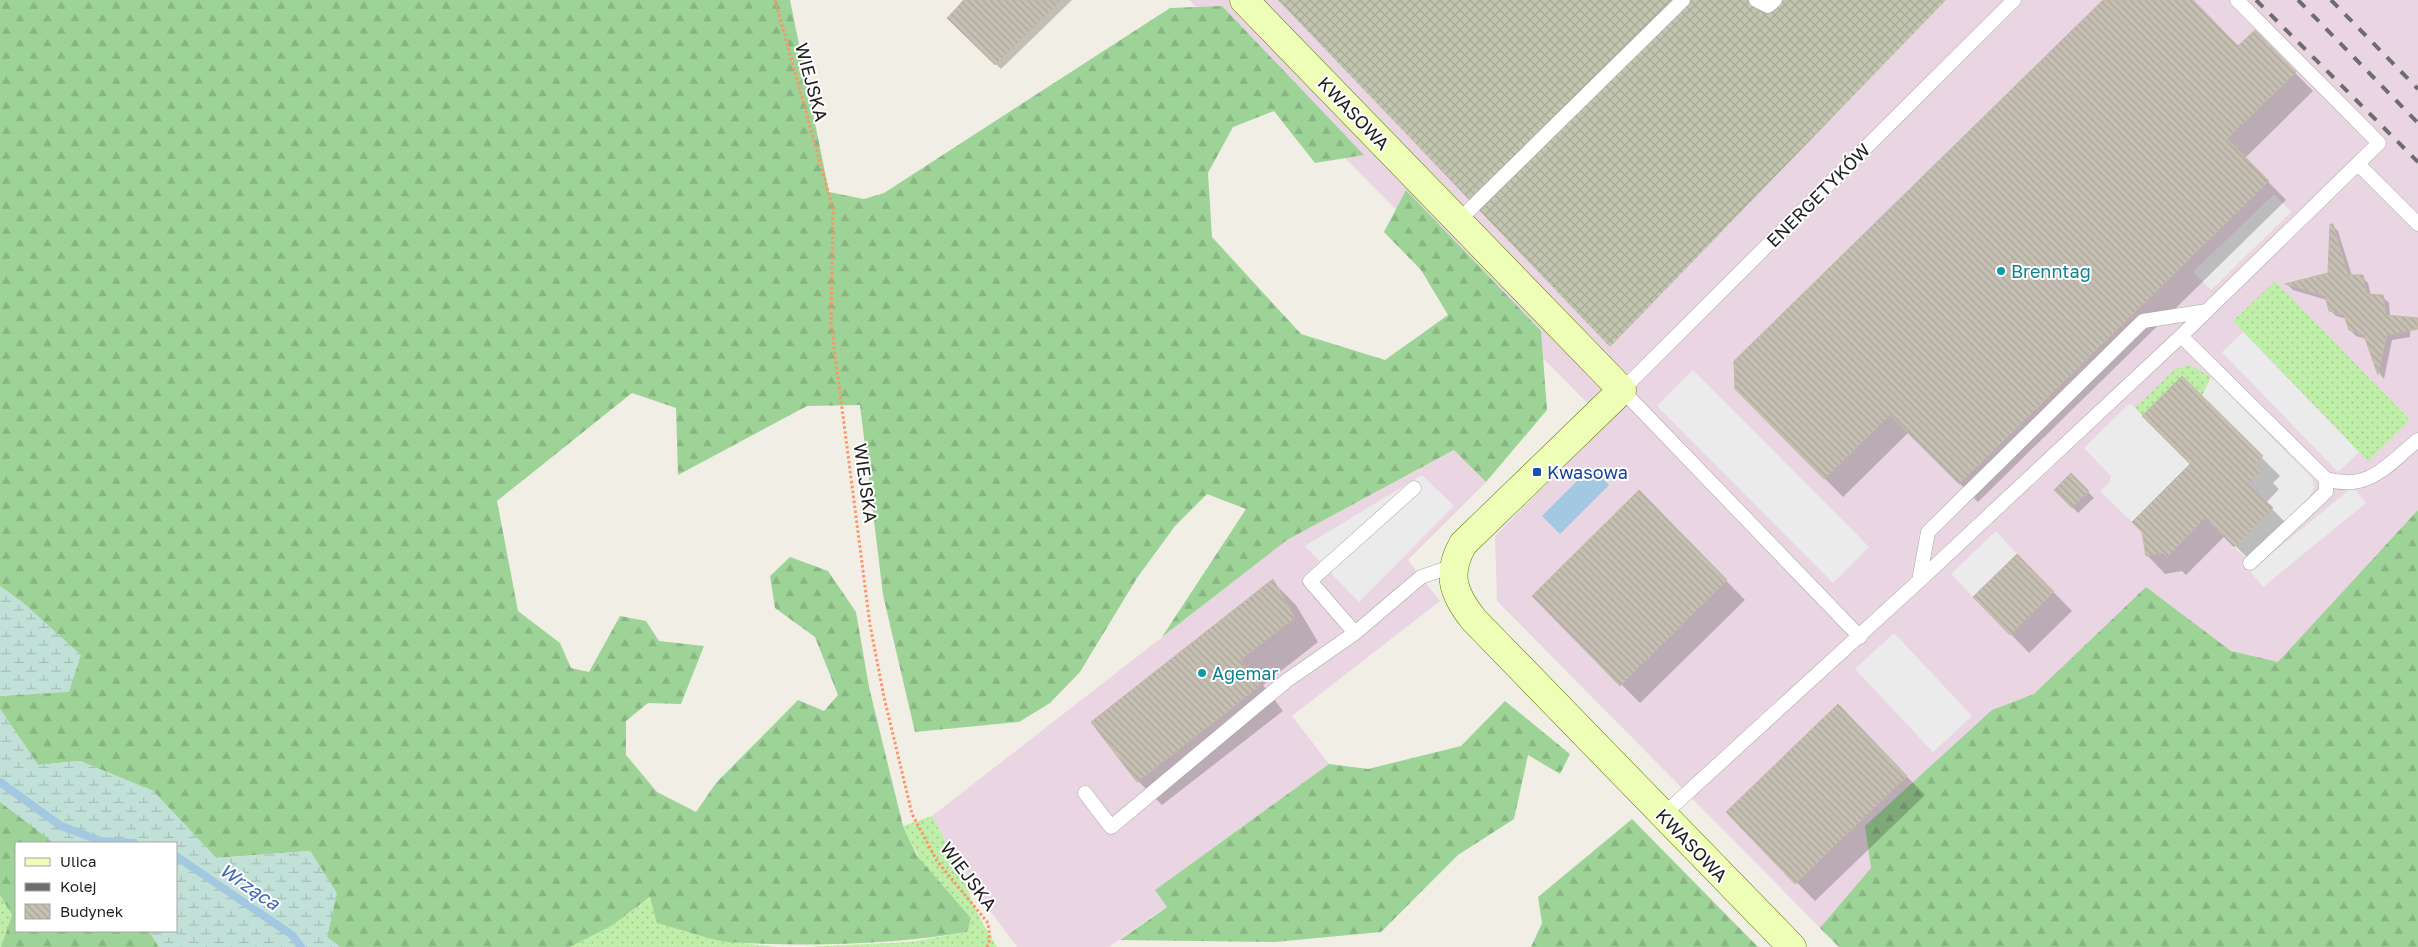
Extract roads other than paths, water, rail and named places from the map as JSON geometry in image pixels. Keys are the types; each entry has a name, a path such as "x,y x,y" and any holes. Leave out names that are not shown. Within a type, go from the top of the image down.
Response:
{"street":[{"name":"KWASOWA","path":"1244,0 1622,390"},
{"path":"1453,566 1463,544 1472,534 1622,390"},
{"name":"KWASOWA","path":"1453,566 1452,578 1455,588 1459,599 1470,615 1792,947"}],"lane":[{"path":"1459,220 1683,0"},
{"path":"1756,0 1768,6 1775,0"},
{"name":"ENERGETYKÓW","path":"1622,390 2014,0"},
{"path":"1663,815 1920,581 2181,336 2379,143 2237,0"},
{"path":"2358,164 2418,224"},
{"path":"1920,581 1928,532 2143,322 2207,311"},
{"path":"2181,336 2326,479 2342,484 2360,483 2376,474 2418,440"},
{"path":"1622,390 1860,637"},
{"path":"2250,563 2326,492 2326,479"},
{"path":"1355,633 1310,581 1414,488"},
{"path":"1085,793 1111,827 1286,681 1355,633 1421,577 1453,566"}],"waterway":[{"name":"Wrząca","path":"0,782 61,826 101,841 118,842"},
{"name":"Wrząca","path":"178,857 292,935 301,947"}],"railway":[{"path":"2256,0 2418,162"},
{"path":"2298,0 2418,123"},
{"path":"2331,0 2418,89"}],"place":[{"name":"Brenntag","path":"2001,271"},
{"name":"Kwasowa","path":"1537,472"},
{"name":"Agemar","path":"1202,673"}]}
